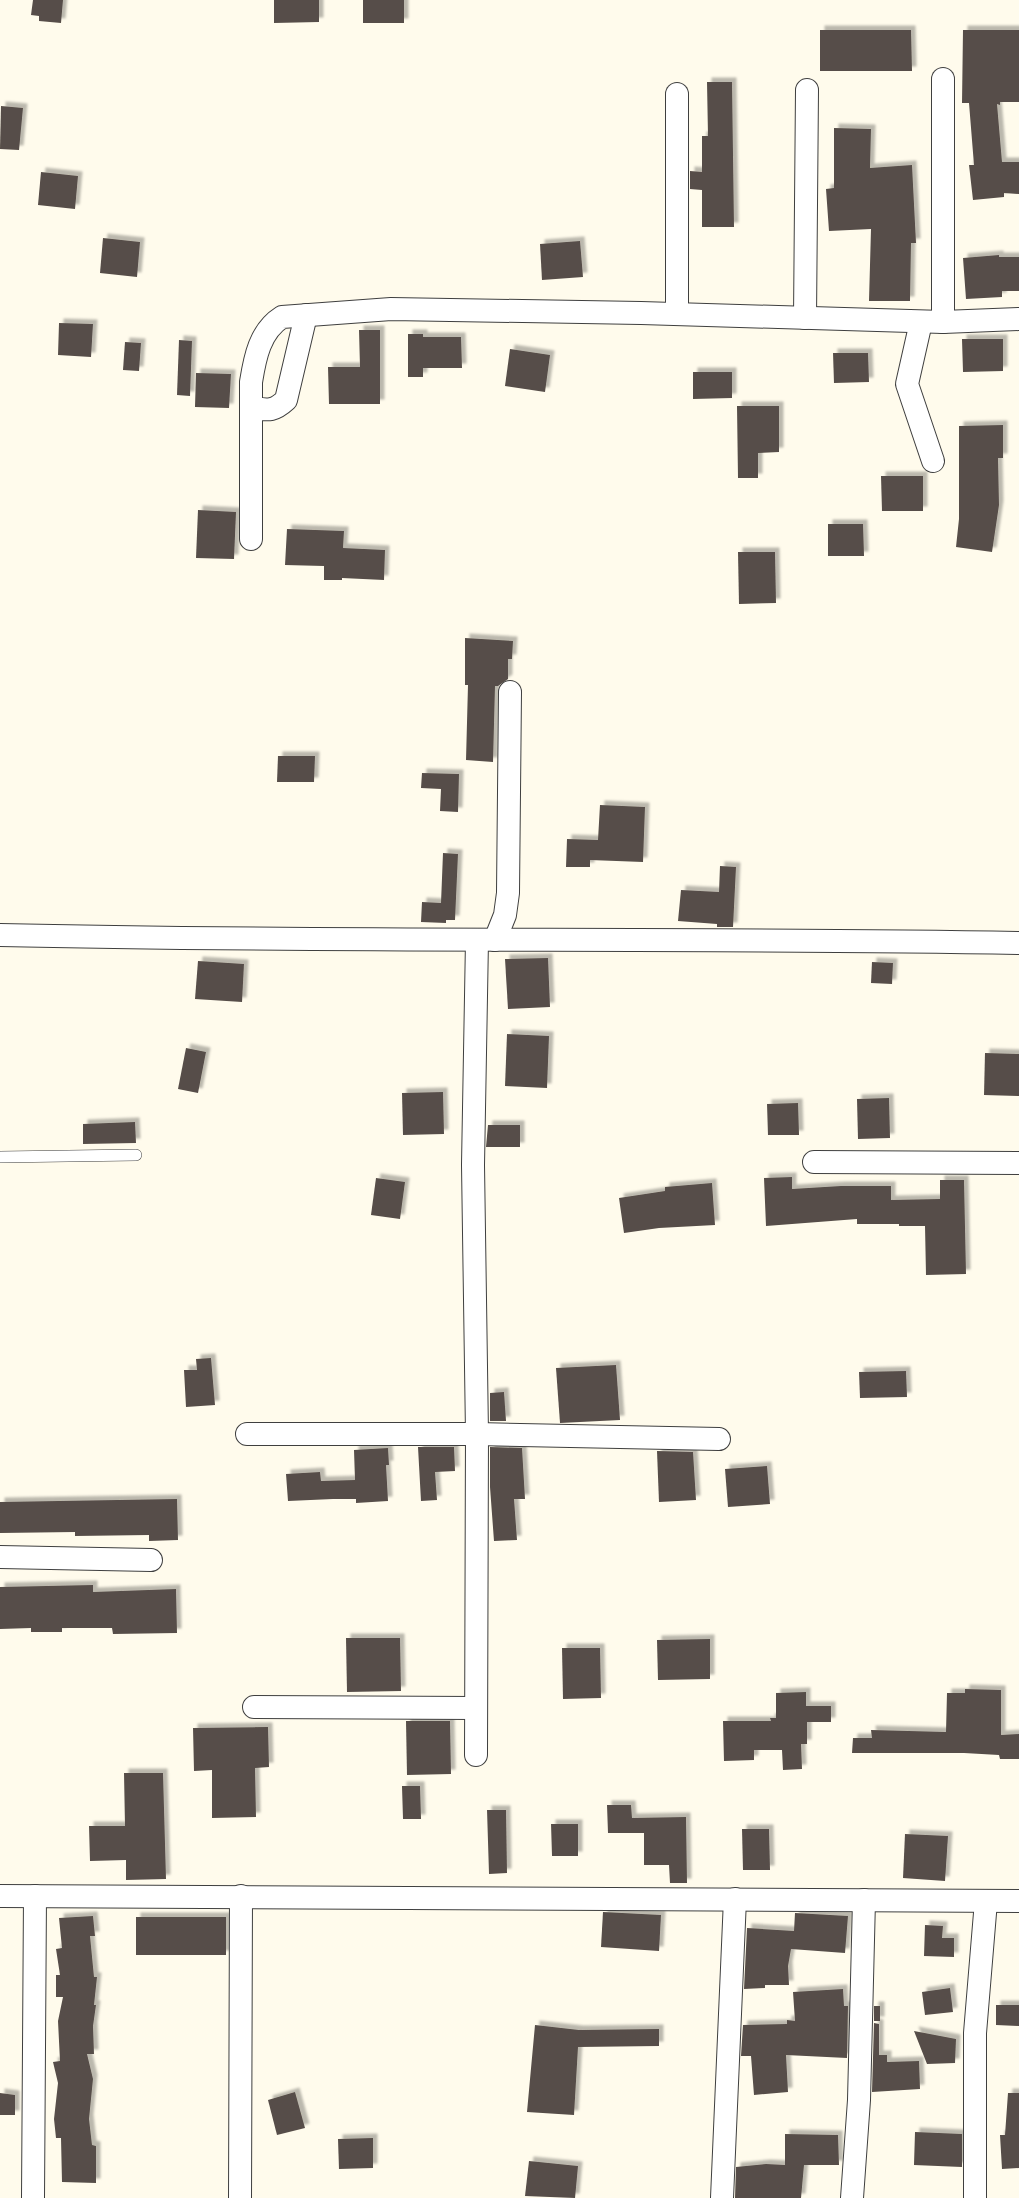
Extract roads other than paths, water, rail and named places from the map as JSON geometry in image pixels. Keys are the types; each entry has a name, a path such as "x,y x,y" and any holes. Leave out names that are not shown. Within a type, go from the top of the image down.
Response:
{"street":[{"path":"933,461 907,384 932,322 943,78"},
{"path":"804,318 806,90"},
{"path":"676,94 677,314"},
{"path":"251,539 251,382 254,362 263,337 271,324 282,317 391,310 677,314 932,322 1019,319"},
{"path":"251,408 268,410 277,408 286,400 306,315"},
{"path":"476,1755 477,1434 473,1165 486,940 505,915 508,893 510,692"},
{"path":"0,934 486,940 866,940 1019,943"},
{"path":"814,1162 1019,1163"},
{"path":"247,1434 477,1434 719,1439"},
{"path":"0,1557 151,1560"},
{"path":"254,1706 476,1708"},
{"path":"0,1896 1019,1901"},
{"path":"33,2198 34,1896"},
{"path":"240,2198 241,1896"},
{"path":"722,2198 735,1899"},
{"path":"852,2198 859,2100 864,1900"},
{"path":"975,2198 975,2033 986,1901"}],"lane":[{"path":"0,1157 136,1155"}]}
